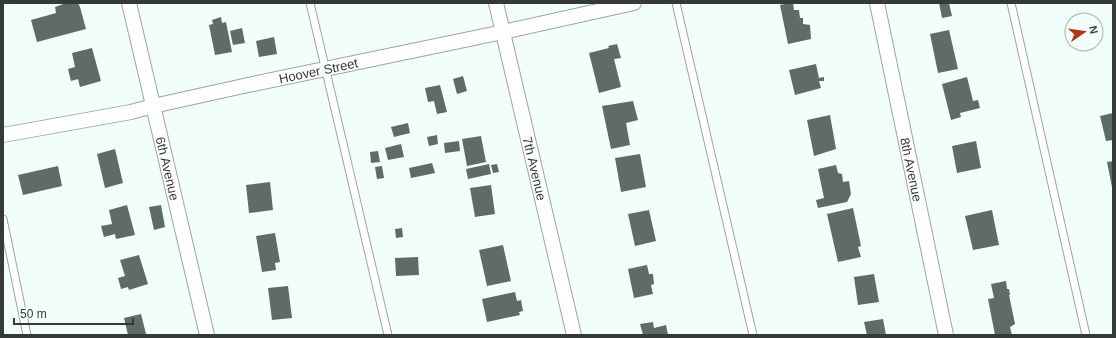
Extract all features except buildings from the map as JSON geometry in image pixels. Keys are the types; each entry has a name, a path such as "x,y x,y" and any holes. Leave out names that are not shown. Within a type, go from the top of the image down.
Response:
{"street":[{"name":"6th Avenue","path":"129,3 206,335"},
{"name":"7th Avenue","path":"496,3 574,335"},
{"name":"Hoover Street","path":"3,135 131,112 153,106 634,3"},
{"name":"8th Avenue","path":"877,3 946,335"}],"lane":[{"path":"310,3 388,335"},
{"path":"676,3 753,335"},
{"path":"1011,3 1086,335"},
{"path":"3,219 27,335"}]}
